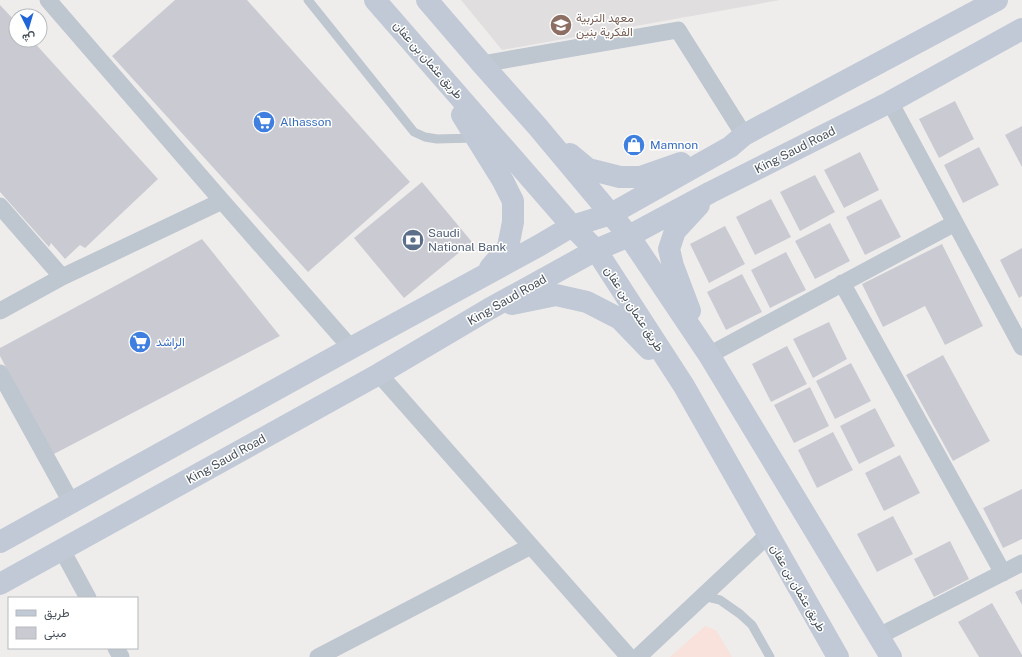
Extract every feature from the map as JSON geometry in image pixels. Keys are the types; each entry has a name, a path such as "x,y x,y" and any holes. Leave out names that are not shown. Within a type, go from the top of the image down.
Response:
{"main road":[{"name":"طريق عثمان بن عفان","path":"375,0 572,226 596,250 684,386 838,657"},
{"path":"427,0 537,126 629,236 707,352 880,636 891,657"},
{"path":"0,542 572,226 611,214 737,141 997,0"},
{"name":"King Saud Road","path":"0,584 379,374 489,309 596,250 629,236 711,192 890,102 1022,29"},
{"path":"423,54 503,181 513,201 513,222 508,247 489,269 453,292"},
{"path":"537,126 588,169 620,177 641,177 737,141"},
{"path":"707,352 673,266 669,249 675,232 711,192"},
{"path":"489,309 556,295 587,302 620,319 684,386"}],"street":[{"path":"48,0 351,348"},
{"path":"482,64 678,30 737,141"},
{"path":"890,102 1022,347"},
{"path":"0,312 62,277 222,201"},
{"path":"0,206 62,277"},
{"path":"707,352 955,223"},
{"path":"842,283 1003,574"},
{"path":"0,373 72,502"},
{"path":"379,374 629,657"},
{"path":"638,657 768,535"},
{"path":"318,657 531,546"},
{"path":"62,550 87,597"},
{"path":"880,636 1022,563"}],"lane":[{"path":"308,0 414,132 425,137 437,139 476,138"},
{"path":"703,596 720,600 740,614 752,625 770,657"}],"shaded area":[{"name":"معهد التربية الفكرية بنين","path":"461,0 780,0 502,50"},
{"path":"705,626 716,630 732,657 670,657"}],"building":[{"name":"Alhasson","path":"175,0 247,0 410,182 308,272 112,56"},
{"path":"0,5 8,14 8,48 39,48 158,179 85,248 80,245 65,259 51,243 49,247 0,192"},
{"path":"955,101 974,139 939,158 919,119"},
{"path":"1022,126 1022,167 1005,135"},
{"path":"979,147 999,185 963,203 944,165"},
{"path":"860,152 879,190 844,208 824,170"},
{"path":"815,175 835,212 800,231 780,192"},
{"name":"Saudi National Bank","path":"422,182 472,242 404,298 354,238"},
{"path":"771,199 791,237 755,255 736,217"},
{"path":"881,199 901,237 865,255 846,217"},
{"path":"830,223 850,261 815,279 795,241"},
{"path":"725,226 745,264 709,283 690,244"},
{"name":"الراشد","path":"202,239 280,336 52,455 0,356 0,348"},
{"path":"942,244 983,326 945,345 925,306 883,327 862,284"},
{"path":"1022,248 1022,296 1019,298 1000,260"},
{"path":"786,252 806,290 770,308 751,270"},
{"path":"742,274 762,312 726,330 707,292"},
{"path":"829,322 847,359 813,378 793,339"},
{"path":"787,346 807,384 771,402 752,364"},
{"path":"943,355 990,441 953,461 906,375"},
{"path":"851,363 871,401 835,419 816,381"},
{"path":"810,387 829,426 794,443 774,405"},
{"path":"875,408 895,446 859,464 840,426"},
{"path":"833,432 853,470 817,488 798,450"},
{"path":"900,455 920,493 884,511 865,473"},
{"path":"1022,489 1022,539 1003,548 983,508"},
{"path":"893,516 913,554 877,572 857,534"},
{"path":"950,541 969,579 934,597 914,559"},
{"path":"1022,589 1022,605 1015,592"},
{"path":"992,603 1022,657 979,657 958,622"}],"place":[{"name":"معهد التربية الفكرية بنين","path":"561,25"},
{"name":"Alhasson","path":"264,122"},
{"name":"Mamnon","path":"634,145"},
{"name":"Saudi National Bank","path":"413,240"},
{"name":"الراشد","path":"140,342"}]}
